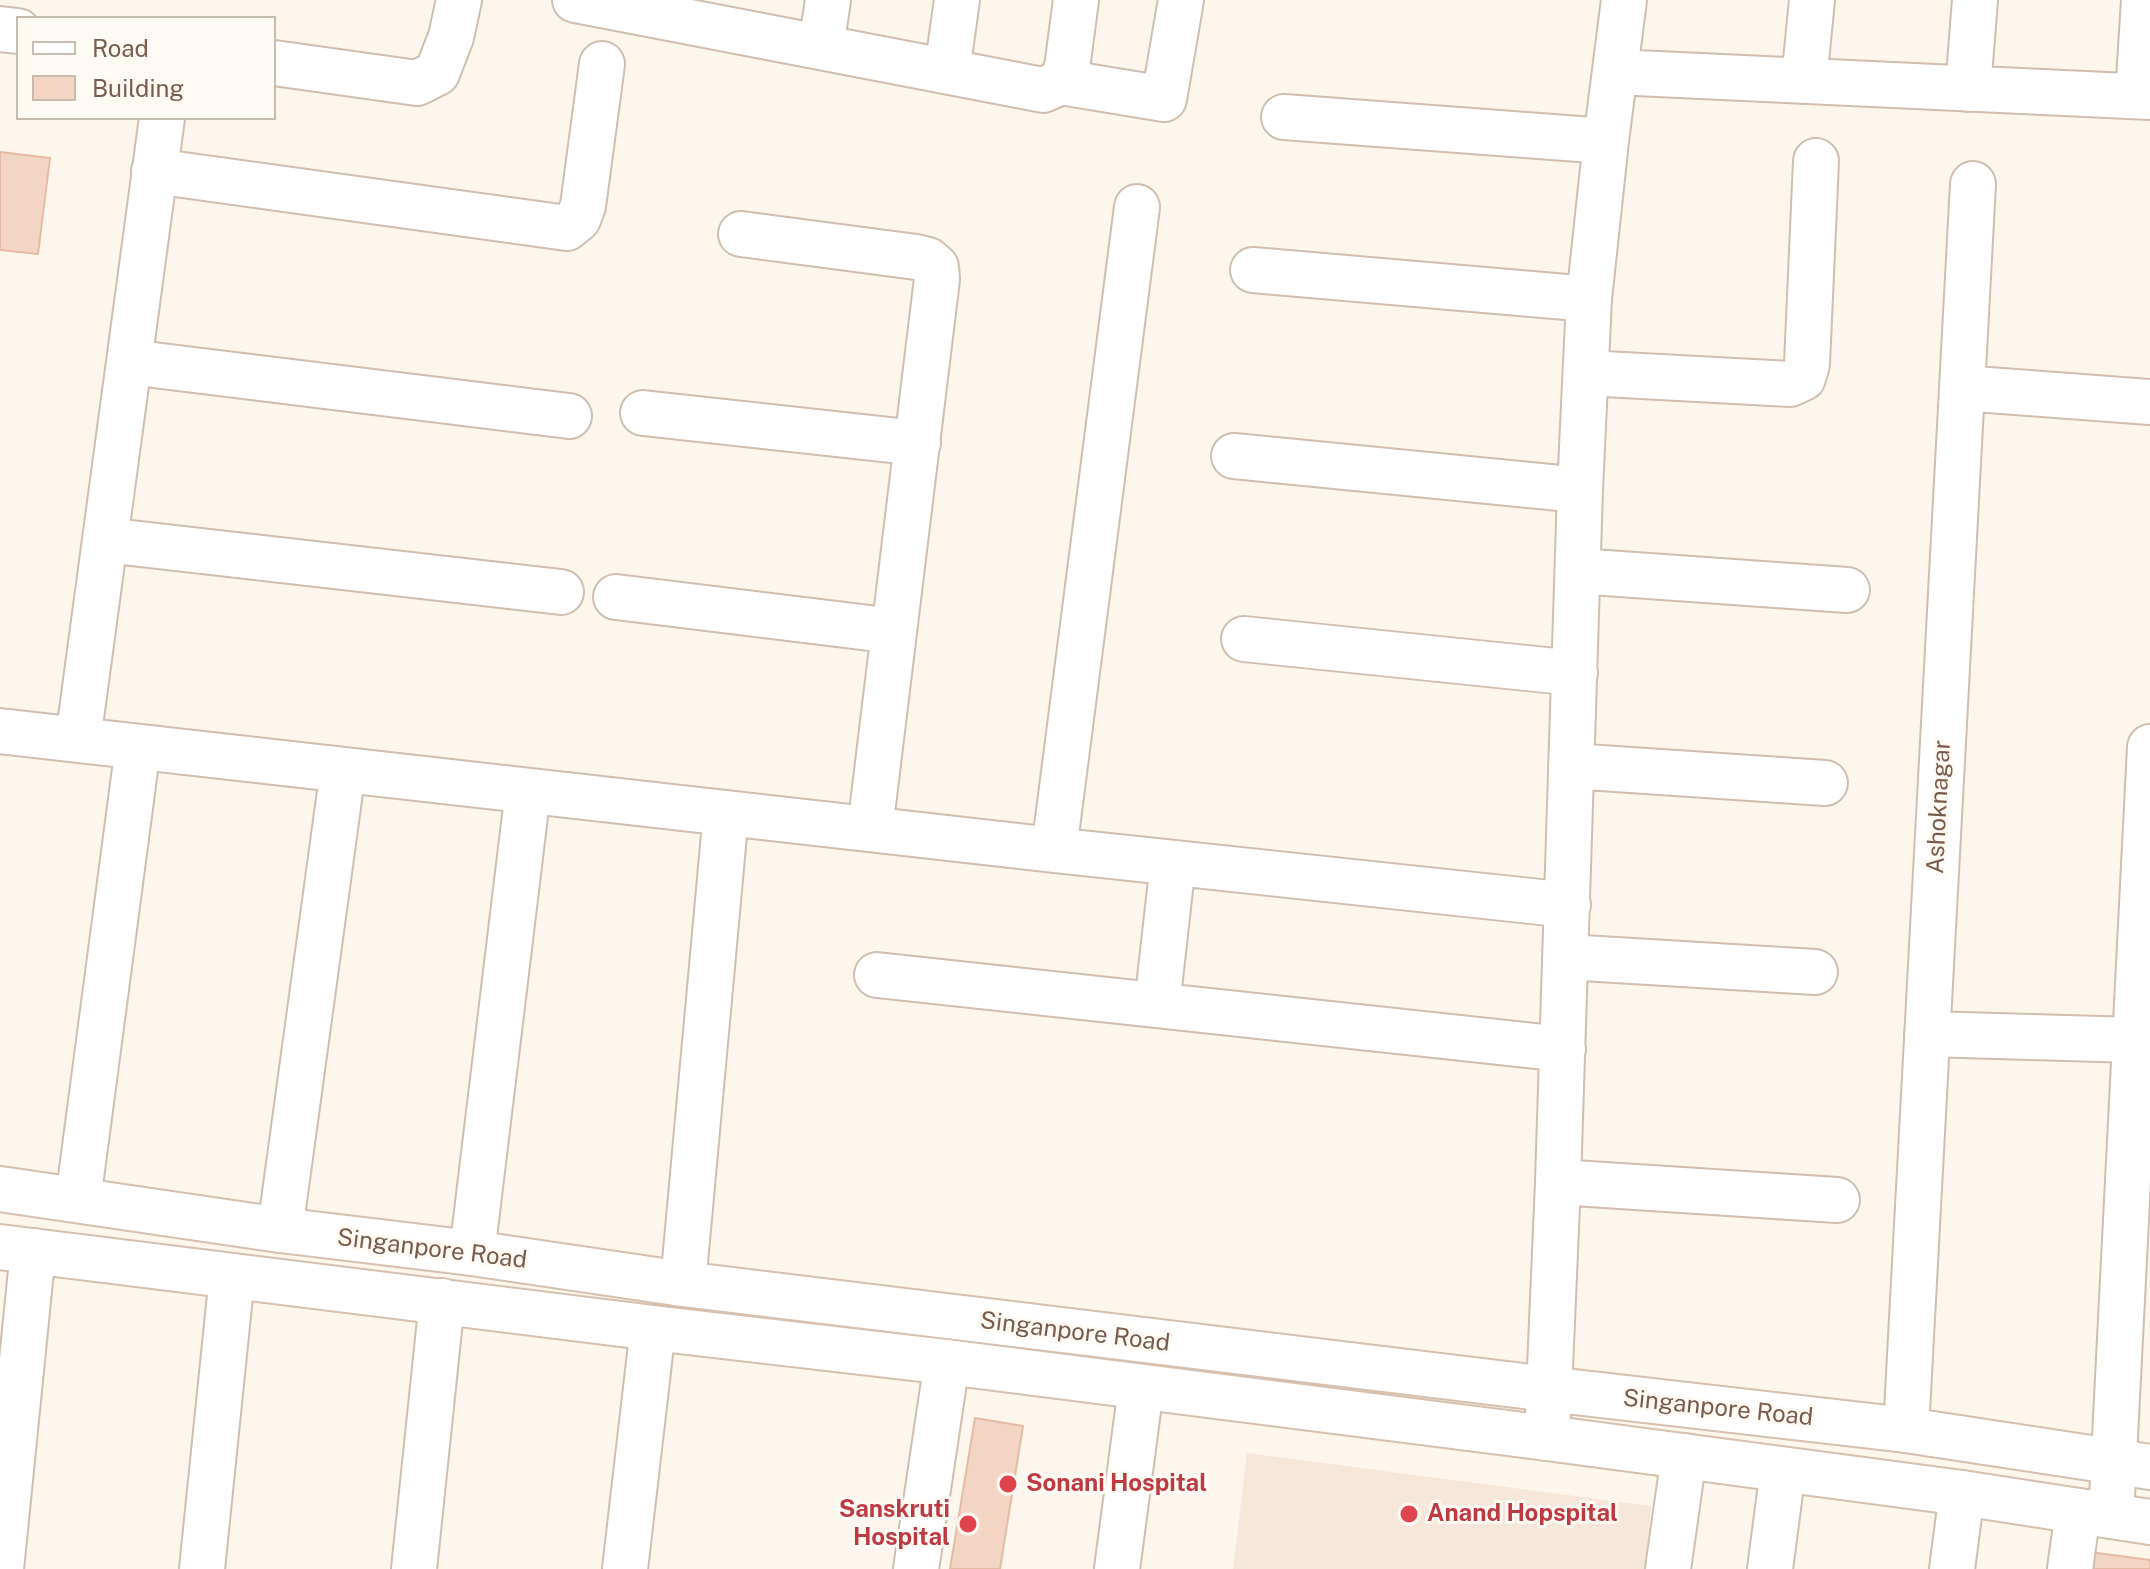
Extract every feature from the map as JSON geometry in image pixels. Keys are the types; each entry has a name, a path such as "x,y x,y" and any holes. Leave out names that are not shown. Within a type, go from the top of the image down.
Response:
{"street":[{"path":"276,63 417,83 437,73 451,37 459,0"},
{"path":"821,47 828,0"},
{"path":"947,71 957,0"},
{"path":"1061,82 1067,68 1076,0"},
{"path":"593,1 713,13 821,47 1043,90 1061,82 1164,99 1181,0"},
{"path":"1547,1438 1589,299 1624,0"},
{"path":"1804,81 1812,0"},
{"path":"1968,89 1975,0"},
{"path":"1615,72 2144,96 2144,0"},
{"path":"154,171 567,228 578,219 583,206 602,64"},
{"path":"1284,117 1606,141"},
{"path":"78,740 162,120"},
{"path":"1586,373 1790,384 1803,378 1807,364 1816,161"},
{"name":"Ashoknagar","path":"1906,1430 1973,184"},
{"path":"1054,850 1137,207"},
{"path":"741,234 916,257 928,260 936,267 918,443 870,829"},
{"path":"1253,270 1589,299"},
{"path":"129,362 569,416"},
{"path":"1962,388 2150,402"},
{"path":"643,413 918,443"},
{"path":"1234,456 1580,490"},
{"path":"105,540 561,592"},
{"path":"1578,571 1847,590"},
{"path":"616,597 894,631"},
{"path":"1244,639 1575,673"},
{"path":"0,731 1568,905"},
{"path":"78,1200 138,747"},
{"path":"2070,1569 2113,1516 2132,1464 2135,1040 2150,747"},
{"path":"1571,766 1825,783"},
{"path":"280,1230 343,770"},
{"path":"472,1253 528,791"},
{"path":"683,1284 726,813"},
{"path":"1157,1005 1173,863"},
{"path":"1566,957 1815,972"},
{"path":"877,975 1563,1049"},
{"path":"1927,1034 2135,1040"},
{"path":"1558,1182 1837,1200"},
{"name":"Singanpore Road","path":"0,1189 683,1284 1906,1430 2132,1464"},
{"path":"1,1569 16,1249"},
{"name":"Singanpore Road","path":"16,1249 1547,1438 2113,1516"},
{"path":"202,1569 232,1276"},
{"path":"414,1569 442,1301"},
{"path":"625,1569 653,1328"},
{"path":"916,1569 947,1362"},
{"path":"1117,1569 1141,1388"},
{"path":"1668,1569 1684,1456"},
{"path":"1770,1569 1783,1470"},
{"path":"1952,1569 1962,1493"}],"shaded area":[{"path":"1247,1453 1651,1506 1646,1569 1233,1569"}],"building":[{"path":"0,152 50,158 38,254 0,250"},
{"path":"975,1418 1023,1426 1000,1569 950,1569"},
{"path":"2090,1552 2150,1560 2150,1569 2088,1569"}],"place":[{"name":"Sonani Hospital","path":"1008,1484"},
{"name":"Anand Hopspital","path":"1409,1514"},
{"name":"Sanskruti Hospital","path":"968,1524"}]}
